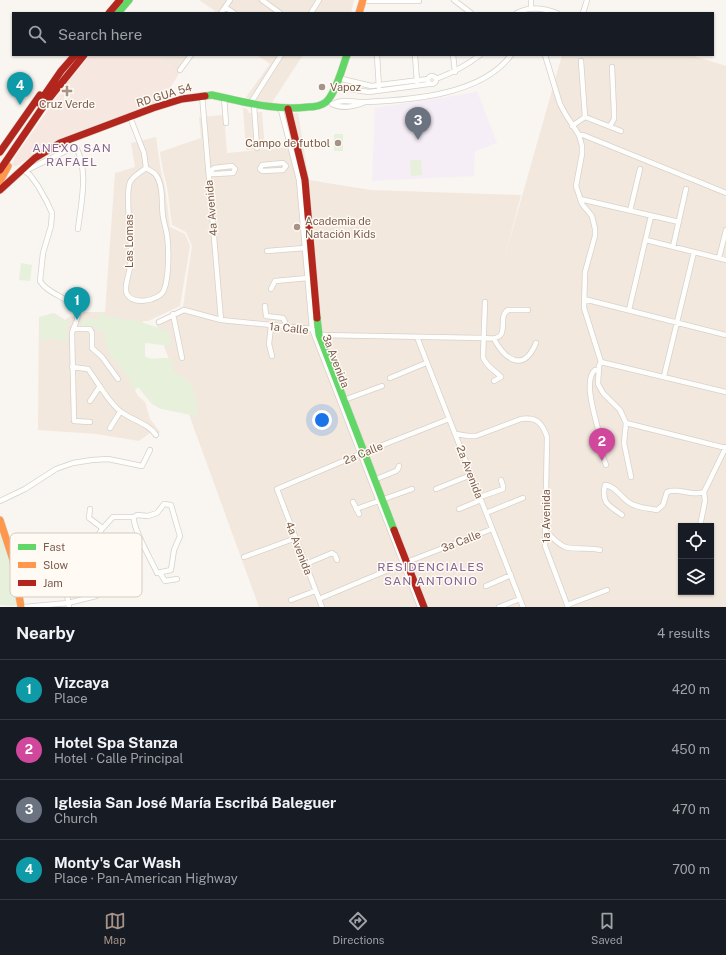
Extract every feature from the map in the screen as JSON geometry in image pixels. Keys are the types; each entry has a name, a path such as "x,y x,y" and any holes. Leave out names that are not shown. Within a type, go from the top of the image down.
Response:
{"main road":[{"path":"116,11 124,1"},
{"path":"359,12 363,1"},
{"path":"0,150 38,98 60,71 76,56"},
{"path":"0,170 28,128 83,56"},
{"path":"329,103 347,56"},
{"path":"0,161 60,71"},
{"path":"0,181 14,156 67,76"},
{"name":"RD GUA 54","path":"0,190 46,150 130,117 180,100 202,95 212,95 285,110 298,110 329,103"},
{"name":"3a Avenida","path":"285,110 305,180 319,335 322,347 344,400 362,453 405,563 424,607"},
{"path":"0,520 10,551"},
{"path":"20,597 22,607"}],"street":[{"path":"222,12 230,0"},
{"path":"262,0 279,12"},
{"path":"312,12 319,0"},
{"path":"454,0 470,12"},
{"path":"531,0 531,8"},
{"path":"583,12 588,0"},
{"path":"363,1 419,2"},
{"path":"225,7 232,12"},
{"path":"520,12 531,8 544,9 554,12"},
{"path":"180,70 190,56"},
{"path":"257,148 252,104 280,56"},
{"path":"377,56 379,91"},
{"path":"416,56 417,83"},
{"path":"453,56 455,72"},
{"path":"335,87 366,92 379,91 428,81 431,76 436,79 455,72 479,56"},
{"path":"329,103 337,107 345,107 365,103 436,96 481,79 495,71 510,56"},
{"path":"545,56 560,104 572,126 579,135 582,146 576,186 580,198 592,216 595,229 595,236 585,272 585,312 601,362 598,370 598,381 601,389 620,410 626,424 624,444 631,477"},
{"path":"581,61 585,117"},
{"path":"610,126 614,119 612,67"},
{"path":"338,78 366,85 379,86 417,83"},
{"name":"4a Avenida","path":"202,95 221,320"},
{"path":"224,97 226,123"},
{"path":"180,100 199,99 204,124"},
{"name":"3a Avenida","path":"285,110 299,180 312,329 322,347 362,453"},
{"path":"130,117 144,153 146,168"},
{"path":"572,126 585,117"},
{"path":"585,117 621,131"},
{"path":"579,135 583,135 726,193"},
{"path":"23,170 76,147 82,162 84,174 78,229"},
{"path":"286,166 283,170 262,171 260,167 262,165 283,163 286,166 296,165"},
{"name":"Las Lomas","path":"146,168 156,175 161,187 163,219 168,246 164,290 161,294 154,298 143,301 132,299 127,294 126,288 131,253 129,220 130,182 135,176 146,168"},
{"path":"630,211 640,169"},
{"path":"23,170 30,175 42,192 52,213 51,226 43,253 40,282 43,286 60,296 78,313 73,329 72,367 74,421 90,422"},
{"path":"0,184 8,182"},
{"path":"673,247 686,189"},
{"path":"580,198 679,222"},
{"path":"629,310 651,216"},
{"path":"719,258 726,230"},
{"path":"646,240 726,260"},
{"path":"267,251 305,248"},
{"path":"664,376 694,252"},
{"path":"271,289 275,281 308,278"},
{"path":"584,299 726,335"},
{"path":"485,302 484,361 490,368 502,377 494,381"},
{"path":"265,306 266,316 283,318 285,320 285,326"},
{"name":"1a Calle","path":"159,322 184,310 221,320 312,329 319,335 494,339"},
{"path":"528,310 508,310 504,316 502,333 494,339 507,356 519,362 530,352 536,343"},
{"path":"173,314 182,358"},
{"path":"271,326 269,344 272,356"},
{"path":"73,329 90,329 92,333 92,348 102,357 118,379"},
{"name":"2a Avenida","path":"417,337 523,607"},
{"path":"601,362 726,392"},
{"path":"390,378 426,363"},
{"path":"72,367 88,369 120,412 151,429 156,435"},
{"path":"598,370 593,370 590,377 590,395 602,457 606,465"},
{"path":"90,401 100,386"},
{"path":"344,400 382,386"},
{"path":"110,428 120,412"},
{"name":"1a Avenida","path":"456,434 476,436 521,419 529,418 536,420 544,429 546,437 544,546 567,606"},
{"name":"2a Calle","path":"277,489 362,453 450,419"},
{"path":"626,424 726,447 704,492 705,501 701,523"},
{"path":"0,501 25,489 64,465 92,460 108,460 142,466 150,450"},
{"path":"373,480 396,471 399,466"},
{"path":"436,489 471,474"},
{"path":"459,510 502,489 503,486 501,480"},
{"path":"622,515 605,501 605,485 610,486 634,506 657,510 663,505 667,492 669,491 699,494 704,492"},
{"name":"4a Avenida","path":"277,489 319,598 320,606"},
{"path":"356,509 412,489"},
{"path":"486,514 523,498"},
{"path":"353,502 359,514"},
{"path":"100,533 113,518 134,517 137,515 148,516 157,513 164,504 172,505 180,532 180,538 174,550 171,570 160,573"},
{"path":"90,509 89,518 101,526 102,529"},
{"path":"134,517 134,524 138,533"},
{"name":"3a Calle","path":"319,598 492,530"},
{"path":"545,531 565,547 593,548 600,550"},
{"path":"244,557 296,538"},
{"path":"142,542 157,573 160,573 165,581 177,579"},
{"path":"306,564 332,553 338,560"},
{"name":"3a Avenida","path":"405,563 420,607"},
{"path":"486,586 511,575"},
{"path":"291,600 315,590"},
{"path":"567,606 607,590"},
{"path":"22,607 68,605 93,597"},
{"path":"499,607 520,599"}],"shaded area":[{"path":"199,0 354,0 351,12 215,11"},
{"path":"89,56 158,56 180,72 162,101 46,146 17,166 13,166 15,157 67,83"},
{"path":"158,56 191,56 180,72"},
{"path":"258,56 302,56 271,104 254,102 246,97 270,64"},
{"path":"562,56 694,56 726,66 726,607 259,607 155,321 183,307 192,246 186,232 172,225 167,186 160,152 201,138 199,117 224,115 227,153 290,147 281,114 298,113 309,180 371,190 521,195 504,260"},
{"path":"477,91 497,143 475,151 474,176 372,181 375,108"},
{"path":"243,108 247,109 249,113 262,112 265,149 246,150"},
{"path":"156,137 161,172 165,187 170,227 185,234 190,246 180,306 148,321 143,321 141,384 135,390 138,396 145,402 150,419 160,432 154,437 150,433 139,441 97,434 38,430 39,317 54,313 65,320 71,316 80,319 80,312 105,312 115,173 135,167 131,143"}],"green space":[{"name":"Campo de futbol","path":"334,134 343,134 343,151 334,151"},
{"path":"410,160 421,160 422,175 411,176"},
{"path":"21,263 32,265 30,281 19,280"},
{"path":"99,313 104,313 104,316 141,322 168,331 171,346 145,343 145,356 151,359 172,359 172,366 175,372 185,378 191,385 196,401 197,416 161,409 152,404 138,387 135,389 131,387 125,373 106,347 105,333 93,327 80,327 82,319 99,319"},
{"path":"53,314 65,321 70,319 67,328 67,342 53,339 40,340 40,317"},
{"path":"0,533 10,565 10,597 16,597 17,604 14,606 0,605"}],"traffic: fast":[{"path":"119,12 129,0"},
{"path":"205,96 212,95 260,105 284,108 320,105 326,102 333,93 347,56"},
{"path":"317,318 319,335 394,530"}],"traffic: slow":[{"path":"359,12 363,0"},
{"path":"0,181 8,166"},
{"path":"0,520 10,551"},
{"path":"19,597 21,607"}],"traffic: jam":[{"path":"110,12 120,0"},
{"path":"39,103 61,71 74,56"},
{"path":"0,170 47,101 83,56"},
{"path":"0,152 40,95"},
{"path":"0,190 35,158 60,143 153,108 182,99 205,96"},
{"path":"288,109 305,180 317,318"},
{"path":"394,530 424,607"}],"place":[{"name":"Vapoz","path":"322,87"},
{"name":"Cruz Verde","path":"67,91"},
{"name":"Monty's Car Wash","path":"20,105"},
{"name":"Iglesia San José María Escribá Baleguer","path":"418,140"},
{"name":"Campo de futbol","path":"338,143"},
{"name":"Academia de Natación Kids","path":"297,227"},
{"name":"Vizcaya","path":"77,320"},
{"name":"Hotel Spa Stanza","path":"602,461"}],"district":[{"name":"ANEXO SAN RAFAEL","path":"72,155"},
{"name":"RESIDENCIALES SAN ANTONIO","path":"431,574"}]}
